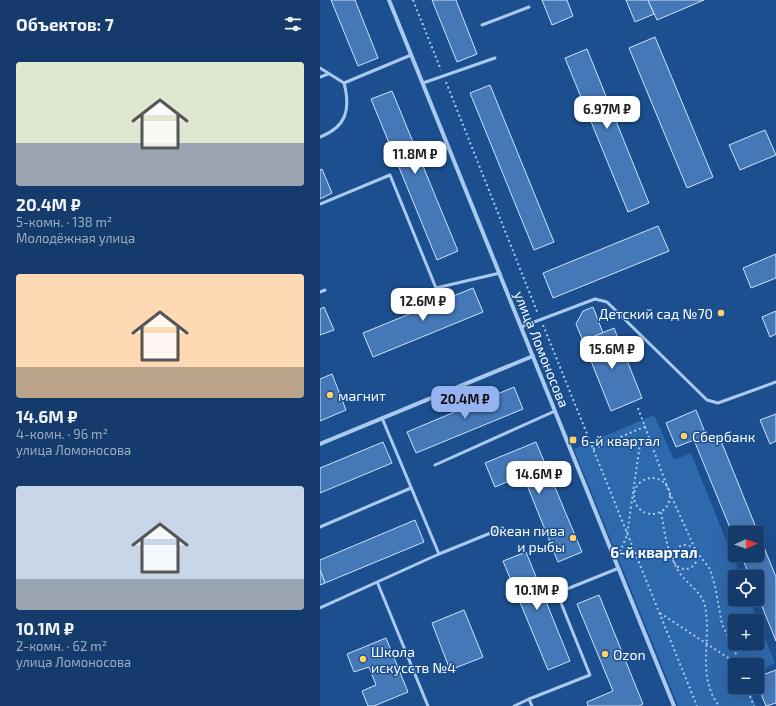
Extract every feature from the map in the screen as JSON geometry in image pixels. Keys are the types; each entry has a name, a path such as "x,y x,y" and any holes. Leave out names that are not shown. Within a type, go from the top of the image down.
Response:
{"street":[{"name":"улица Ломоносова","path":"389,0 674,706"},
{"path":"320,444 533,356"}],"lane":[{"path":"482,25 529,7"},
{"path":"344,84 411,55"},
{"path":"423,83 495,58"},
{"path":"320,68 344,84 348,99 343,122 331,132 320,137"},
{"path":"320,77 328,74"},
{"path":"320,204 390,174 436,288 500,273"},
{"path":"320,292 325,290"},
{"path":"521,327 595,299 607,302 707,400 718,403 776,382"},
{"path":"435,465 555,411"},
{"path":"382,418 439,554"},
{"path":"320,527 411,488"},
{"path":"320,608 378,584 439,554 503,528"},
{"path":"514,706 590,675 557,592 619,568"},
{"path":"378,584 428,706"},
{"path":"529,699 532,706"}],"path":[{"path":"413,0 540,319 697,706"},
{"path":"638,408 646,426 668,489 696,551 697,561 692,567 682,569 674,563 673,553 680,545 690,545 696,551 710,569 716,586 722,624 737,658"},
{"path":"593,449 646,426"},
{"path":"616,561 627,535 640,444 650,438"},
{"path":"650,478 659,479 668,489 670,498 668,504 661,512 649,514 641,511 634,501 634,490 640,482 650,478"},
{"path":"661,512 669,554 681,574 700,596 704,604 708,634 705,669 714,698 719,706"},
{"path":"658,612 729,658"},
{"path":"749,694 754,706"}],"shaded area":[{"path":"654,415 674,460 691,453 728,545 728,562 735,562 738,570 728,570 728,606 752,606 755,614 728,614 728,650 764,650 764,636 775,663 764,668 764,658 728,658 728,694 751,694 756,706 678,706 574,449"}],"building":[{"path":"331,0 355,0 378,58 358,66"},
{"path":"432,0 456,0 477,54 457,62"},
{"path":"542,0 567,0 573,16 552,25"},
{"path":"626,0 648,0 654,14 635,22"},
{"path":"648,0 704,0 657,20"},
{"path":"655,37 713,177 687,188 629,48"},
{"path":"587,49 649,203 628,212 565,58"},
{"path":"490,85 554,242 534,250 470,93"},
{"path":"392,91 458,251 437,260 371,99"},
{"path":"765,130 776,155 740,170 729,145"},
{"path":"322,169 332,193 320,199 320,170"},
{"path":"658,226 669,251 553,298 543,273"},
{"path":"776,254 776,278 751,288 743,268"},
{"path":"473,288 483,312 373,357 363,333"},
{"path":"324,307 334,330 320,335 320,309"},
{"path":"593,307 603,333 583,341 576,324 583,311"},
{"path":"776,311 776,334 770,337 762,317"},
{"path":"614,328 642,398 611,411 583,341"},
{"name":"магнит","path":"332,374 346,410 320,421 320,379"},
{"path":"514,387 523,409 416,453 407,432"},
{"path":"696,410 708,440 719,436 755,526 729,526 694,440 676,447 666,423"},
{"path":"776,414 776,441 770,444 760,420"},
{"path":"383,442 392,463 320,493 320,468"},
{"path":"536,442 582,552 558,562 523,475 495,487 485,463"},
{"path":"415,520 424,542 325,583 320,570 320,560"},
{"path":"764,547 776,577 776,641 762,606 764,606 764,570 747,570 744,562 764,562"},
{"path":"526,552 570,661 548,670 503,561"},
{"path":"320,570 325,583 320,585"},
{"path":"599,595 643,704 639,706 588,706 587,702 613,691 577,604"},
{"path":"464,610 483,657 450,670 432,623"},
{"path":"386,638 408,692 374,706 368,706 362,691 376,685 369,667 354,672 347,654"},
{"path":"776,670 776,703 766,706 761,694 764,694 764,674"}],"place":[{"name":"Детский сад №70","path":"721,313"},
{"name":"магнит","path":"330,395"},
{"name":"Сбербанк","path":"684,436"},
{"name":"6-й квартал","path":"573,440"},
{"name":"Океан пива и рыбы","path":"573,538"},
{"name":"Ozon","path":"605,654"},
{"name":"Школа искусств №4","path":"363,659"}],"district":[{"name":"6-й квартал","path":"654,552"}]}
